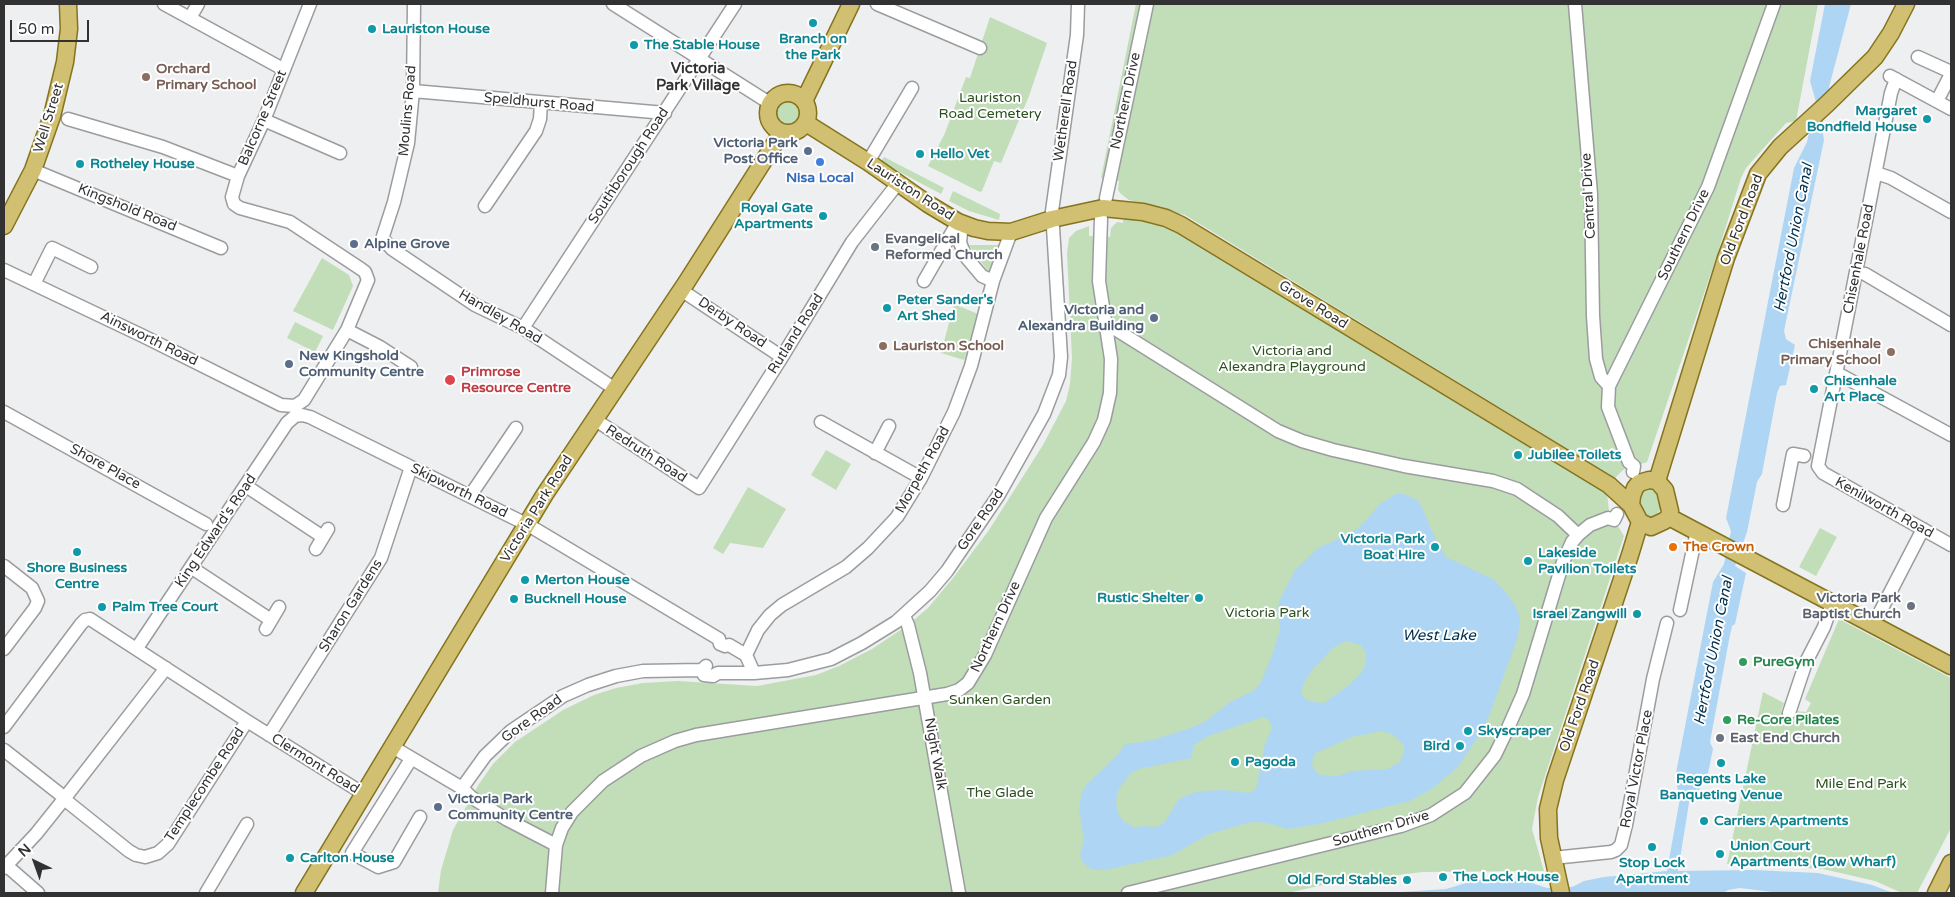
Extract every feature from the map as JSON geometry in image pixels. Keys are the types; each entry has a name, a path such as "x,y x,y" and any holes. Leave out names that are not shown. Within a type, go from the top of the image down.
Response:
{"main road":[{"name":"Well Street","path":"4,226 33,170 52,116 65,62 69,16 68,4"},
{"path":"804,101 851,4"},
{"name":"Old Ford Road","path":"1656,481 1726,258 1758,174 1780,147 1840,93 1875,56 1906,4"},
{"path":"782,95 796,95 804,101 808,114 806,122 796,132 782,132 776,129 770,118 771,104 782,95"},
{"name":"Lauriston Road","path":"806,122 928,204 960,222 988,231 1011,232 1052,219"},
{"name":"Victoria Park Road","path":"304,893 391,746 527,524 594,419 682,290 782,132"},
{"name":"Grove Road","path":"1052,219 1103,208 1143,212 1166,218 1181,225 1609,485 1635,488 1639,483 1649,480 1656,481"},
{"path":"1635,488 1625,514 1651,527 1658,525 1669,517 1670,511 1665,490 1656,481"},
{"name":"Grove Road","path":"1609,485 1625,514"},
{"name":"Old Ford Road","path":"1561,893 1549,838 1547,814 1555,780 1628,563 1625,514"},
{"path":"1669,517 1951,666"},
{"path":"1937,890 1951,863"}],"street":[{"path":"164,4 283,70"},
{"path":"190,18 198,4"},
{"name":"Balcorne Street","path":"68,119 163,147 238,176 264,120 310,4"},
{"name":"Moulins Road","path":"386,244 383,236 394,202 408,143 413,91 414,4"},
{"path":"613,4 771,104"},
{"name":"Southborough Road","path":"523,328 735,4"},
{"path":"877,4 980,48"},
{"name":"Wetherell Road","path":"1052,219 1077,35 1078,4"},
{"name":"Northern Drive","path":"1106,198 1147,4"},
{"name":"Central Drive","path":"1575,4 1591,194 1593,316 1596,360 1601,377 1609,386"},
{"name":"Southern Drive","path":"1629,462 1608,407 1609,386 1708,187 1774,4"},
{"path":"1918,57 1951,73 1936,101 1951,109"},
{"name":"Chisenhale Road","path":"1814,460 1837,373 1893,77 1936,101"},
{"path":"868,162 912,88"},
{"name":"Speldhurst Road","path":"413,91 665,113"},
{"path":"485,206 536,131 540,119 541,103"},
{"path":"264,120 340,153"},
{"path":"1877,168 1951,212"},
{"name":"Kingshold Road","path":"33,170 221,248"},
{"name":"King Edward's Road","path":"137,648 304,400 347,330 368,280 361,269 290,222 236,206 232,197 238,176"},
{"name":"Rutland Road","path":"699,488 852,242 898,183"},
{"name":"Northern Drive","path":"556,845 562,828 572,812 588,795 622,766 662,746 696,735 925,698 954,692 968,683 985,655 1046,518 1094,442 1104,420 1110,393 1111,359 1100,281 1101,218"},
{"name":"Gore Road","path":"462,788 485,756 511,730 563,696 588,685 616,676 643,671 702,670 704,675 713,676 718,672 754,673 788,670 831,659 862,644 904,616 930,592 947,571 998,496 1044,414 1055,388 1061,357 1052,219"},
{"path":"960,222 961,248 970,263 982,276 993,281"},
{"path":"924,281 960,222"},
{"name":"Morpeth Road","path":"746,654 758,630 770,615 782,605 846,567 868,548 897,517 921,478 954,412 971,366 993,281 1011,232"},
{"name":"Handley Road","path":"386,244 474,305 523,328 614,389"},
{"path":"34,284 52,248 91,267"},
{"name":"Ainsworth Road","path":"4,270 296,411"},
{"path":"1856,272 1865,274 1951,325"},
{"name":"Derby Road","path":"682,290 782,357"},
{"path":"1107,324 1278,431 1302,441 1333,450 1430,471 1493,481 1517,489 1558,516 1578,535"},
{"path":"347,330 380,347 411,367"},
{"path":"1837,373 1951,436"},
{"name":"Skipworth Road","path":"296,411 527,524 746,654"},
{"name":"Shore Place","path":"4,412 206,524"},
{"name":"Redruth Road","path":"594,419 699,488"},
{"path":"821,422 921,478"},
{"path":"875,453 889,426"},
{"path":"470,496 516,428"},
{"path":"1783,505 1793,454 1814,460"},
{"name":"Kenilworth Road","path":"1814,460 1823,473 1951,545"},
{"name":"Sharon Gardens","path":"269,735 381,558 411,467"},
{"path":"246,486 326,533 316,549"},
{"name":"Southern Drive","path":"1128,893 1409,824 1432,815 1466,792 1494,755 1508,728 1522,694 1563,562 1572,542 1590,525 1625,514"},
{"path":"1879,614 1923,529"},
{"path":"1680,610 1697,532"},
{"path":"4,566 32,588 38,600 35,608 4,649"},
{"path":"192,568 269,624 279,607"},
{"path":"1796,707 1806,662 1824,627 1832,604"},
{"name":"Night Walk","path":"904,616 908,625 925,698 959,893"},
{"name":"Clermont Road","path":"4,727 85,620 92,620 247,721 364,794"},
{"name":"Royal Victor Place","path":"1553,858 1610,852 1616,850 1621,844 1653,679 1668,623"},
{"path":"746,654 754,673"},
{"path":"38,893 5,867 36,834 166,668"},
{"name":"Templecombe Road","path":"4,750 129,851 136,855 145,856 158,853 168,844 247,721"},
{"path":"391,746 462,788 471,797 506,819 556,845 552,893"},
{"path":"411,759 352,853 378,867 394,862 420,817"},
{"path":"206,893 247,824"}],"green space":[{"path":"1136,4 1818,4 1796,121 1786,123 1746,168 1741,178 1647,462 1623,470 1615,478 1185,215 1129,200 1118,190 1119,181 1101,178"},
{"name":"Lauriston Road Cemetery","path":"990,17 1047,43 1029,96 1001,163 994,161 980,192 928,166 945,133 966,77 970,78"},
{"path":"788,100 797,104 801,113 797,122 788,126 779,122 775,113 779,104"},
{"path":"884,157 944,188 941,194 881,162"},
{"path":"953,191 1000,214 999,220 969,211 949,201"},
{"name":"Victoria Park","path":"1123,220 1146,222 1178,232 1607,494 1609,511 1624,536 1538,797 1532,829 1544,871 1423,872 1332,883 1287,893 438,893 441,870 453,830 479,784 493,764 515,742 563,710 594,695 616,688 643,683 678,681 757,686 816,675 839,666 872,649 908,625 928,608 989,530 1043,445 1066,401 1070,384 1072,358 1067,253 1069,238 1076,231 1089,226 1089,236 1110,237 1111,228 1117,222 1123,223"},
{"path":"969,245 1002,245 990,274"},
{"path":"322,258 349,275 353,286 333,330 293,311"},
{"path":"954,304 978,314 964,360 941,353"},
{"path":"295,322 323,336 315,352 287,338"},
{"path":"826,450 851,464 836,490 811,475"},
{"path":"748,487 786,509 763,548 730,543 723,554 713,548"},
{"path":"1652,488 1657,492 1662,507 1657,515 1651,517 1642,512 1638,499 1643,491"},
{"path":"1820,528 1837,537 1816,576 1799,567"},
{"name":"Mile End Park","path":"1839,619 1951,678 1951,828 1917,893 1902,893 1875,881 1823,869 1727,864 1763,692 1784,703 1781,711 1788,717 1796,711 1806,712 1811,703 1805,699"}],"water":[{"name":"Hertford Union Canal","path":"1825,4 1851,4 1828,91 1822,127 1824,140 1784,331 1786,339 1795,345 1786,385 1780,386 1777,393 1762,474 1757,482 1747,532 1735,566 1746,573 1735,624 1732,626 1729,640 1710,742 1713,749 1706,783 1690,797 1678,871 1753,870 1818,873 1872,885 1893,893 1780,893 1740,888 1723,893 1387,893 1446,889 1476,880 1498,879 1532,883 1547,888 1572,887 1584,881 1604,877 1667,871 1680,798 1675,778 1713,582 1724,564 1731,531 1726,518 1794,168 1807,142 1816,102 1810,81"},
{"name":"West Lake","path":"1396,494 1404,494 1417,500 1446,557 1493,579 1506,592 1517,609 1520,618 1518,637 1489,716 1480,734 1457,768 1433,788 1410,801 1319,824 1288,829 1267,823 1251,822 1209,834 1172,855 1105,870 1095,870 1087,867 1080,855 1084,840 1079,809 1082,792 1087,784 1118,754 1126,743 1156,739 1190,728 1206,721 1230,702 1253,691 1261,682 1272,655 1280,630 1279,601 1295,570 1318,548 1351,533 1362,525 1380,504","holes":["1346,641 1361,645 1366,653 1366,663 1361,673 1349,685 1324,703 1305,699 1301,693 1304,683 1313,669 1334,647","1263,717 1269,720 1272,728 1264,747 1257,786 1254,790 1249,793 1224,790 1200,791 1187,795 1179,799 1164,823 1156,827 1142,826 1136,828 1123,821 1118,813 1116,802 1118,790 1131,773 1139,769 1191,758 1194,745 1208,736","1381,731 1392,734 1404,745 1404,753 1400,762 1387,769 1351,771 1338,776 1321,775 1315,771 1312,765 1313,757 1316,753 1352,737"]}],"place":[{"name":"Branch on the Park","path":"813,23"},
{"name":"Lauriston House","path":"372,29"},
{"name":"The Stable House","path":"634,45"},
{"name":"Orchard Primary School","path":"146,77"},
{"name":"Margaret Bondfield House","path":"1927,119"},
{"name":"Victoria Park Post Office","path":"808,151"},
{"name":"Hello Vet","path":"920,154"},
{"name":"Nisa Local","path":"820,162"},
{"name":"Rotheley House","path":"80,164"},
{"name":"Royal Gate Apartments","path":"823,216"},
{"name":"Alpine Grove","path":"354,244"},
{"name":"Evangelical Reformed Church","path":"875,247"},
{"name":"Peter Sander's Art Shed","path":"887,308"},
{"name":"Victoria and Alexandra Building","path":"1154,318"},
{"name":"Lauriston School","path":"883,346"},
{"name":"Chisenhale Primary School","path":"1891,352"},
{"name":"New Kingshold Community Centre","path":"289,364"},
{"name":"Primrose Resource Centre","path":"450,380"},
{"name":"Chisenhale Art Place","path":"1814,389"},
{"name":"Jubilee Toilets","path":"1518,455"},
{"name":"Victoria Park Boat Hire","path":"1435,547"},
{"name":"The Crown","path":"1673,547"},
{"name":"Shore Business Centre","path":"77,552"},
{"name":"Lakeside Pavilion Toilets","path":"1528,561"},
{"name":"Merton House","path":"525,580"},
{"name":"Rustic Shelter","path":"1199,598"},
{"name":"Bucknell House","path":"514,599"},
{"name":"Victoria Park Baptist Church","path":"1911,606"},
{"name":"Palm Tree Court","path":"102,607"},
{"name":"Israel Zangwill","path":"1637,614"},
{"name":"PureGym","path":"1743,662"},
{"name":"Re-Core Pilates","path":"1727,720"},
{"name":"Skyscraper","path":"1468,731"},
{"name":"East End Church","path":"1720,738"},
{"name":"Bird","path":"1460,746"},
{"name":"Pagoda","path":"1235,762"},
{"name":"Regents Lake Banqueting Venue","path":"1721,763"},
{"name":"Victoria Park Community Centre","path":"438,807"},
{"name":"Carriers Apartments","path":"1704,821"},
{"name":"Stop Lock Apartment","path":"1652,847"},
{"name":"Union Court Apartments (Bow Wharf)","path":"1720,854"},
{"name":"Carlton House","path":"290,858"},
{"name":"The Lock House","path":"1443,877"},
{"name":"Old Ford Stables","path":"1407,880"}],"district":[{"name":"Victoria Park Village","path":"698,78"}],"park label":[{"name":"Victoria and Alexandra Playground","path":"1292,360"},
{"name":"Sunken Garden","path":"1000,700"},
{"name":"The Glade","path":"1000,793"}]}
